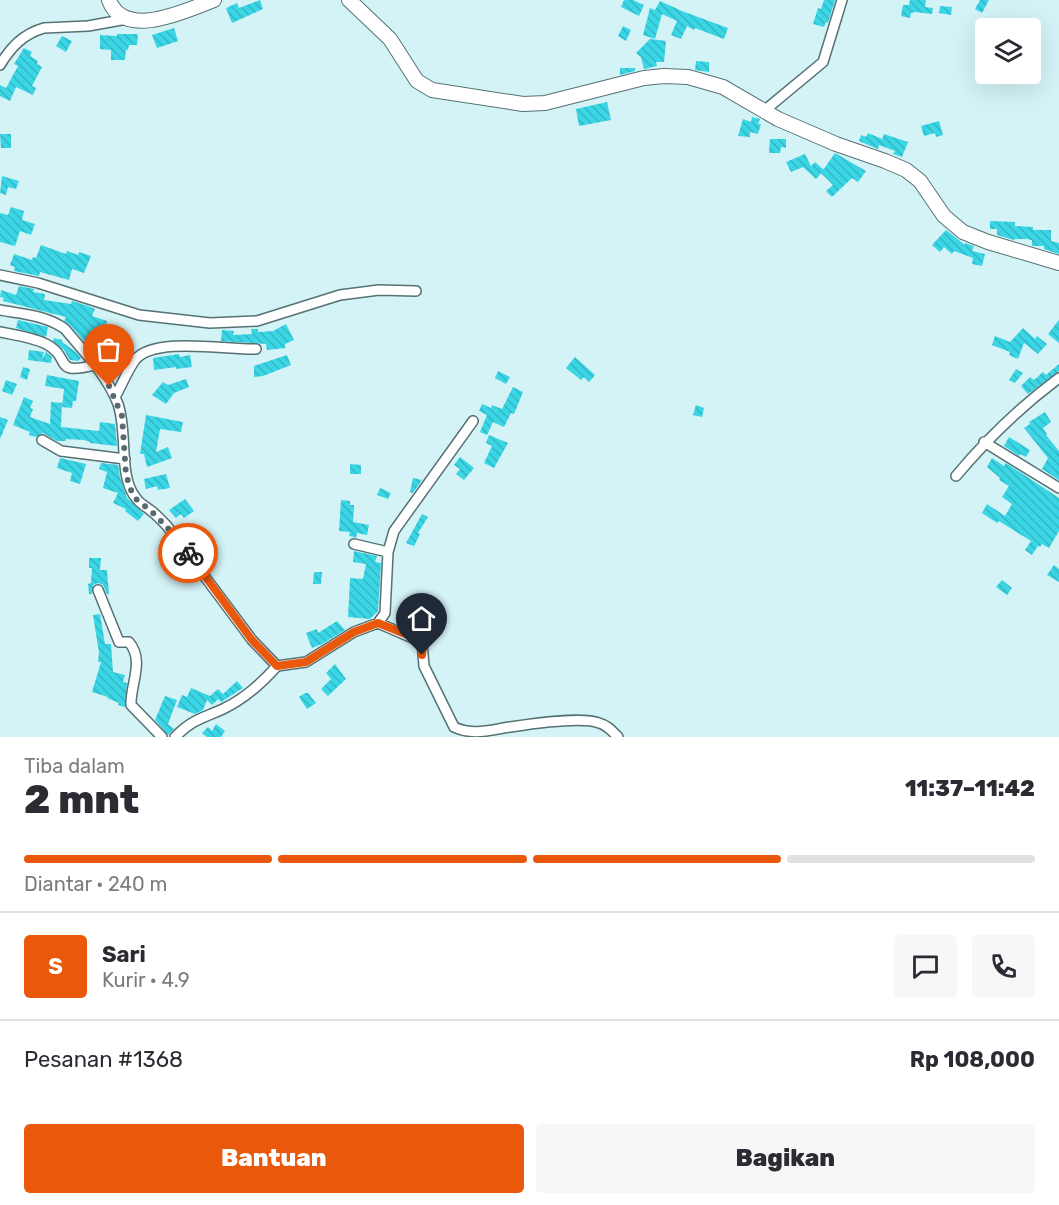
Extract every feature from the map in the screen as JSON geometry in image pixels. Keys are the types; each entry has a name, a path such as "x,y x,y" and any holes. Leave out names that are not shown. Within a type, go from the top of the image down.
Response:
{"street":[{"path":"109,0 118,13 127,19"},
{"path":"0,65 13,46 33,31 127,19 142,21 162,19 214,0"},
{"path":"349,0 390,39 417,81 432,90 523,104 545,103 644,78 688,77 723,87 764,111 836,144 885,160 906,170 920,181 944,216 963,232 988,242 1059,263"},
{"path":"764,111 823,62 842,0"},
{"path":"0,274 38,282 139,315 210,323 257,321 340,296 379,290 416,291"},
{"path":"0,310 49,319 57,323 65,329 103,375 115,397 124,428 129,485 137,500 166,526 252,640 277,666"},
{"path":"0,332 43,343 54,349 65,367 70,369 77,370 95,365"},
{"path":"115,397 135,360 154,348 171,346 256,349"},
{"path":"956,476 984,442 1033,397 1059,378"},
{"path":"175,737 188,724 241,699 265,680 277,666 306,662 354,632 378,623 385,613 388,552 397,524 474,421"},
{"path":"42,440 61,451 125,459"},
{"path":"984,442 1059,488"},
{"path":"354,544 388,552"},
{"path":"98,590 119,642 129,642 133,647 137,672 131,705 162,737"},
{"path":"378,623 422,642 424,666 454,727 464,731 478,732 584,720 601,723 618,737"}],"building":[{"path":"260,0 263,9 232,23 226,8 237,3 239,8"},
{"path":"624,0 633,0 644,5 639,16 621,7"},
{"path":"824,0 835,0 828,23 826,22 824,27 813,24 818,8 821,9"},
{"path":"910,0 926,0 925,7 933,8 932,14 915,12 911,13 910,18 901,16 903,5 909,5"},
{"path":"980,0 989,0 982,13 975,9"},
{"path":"660,1 728,28 724,39 687,26 681,39 671,35 677,21 662,14 655,39 643,35 650,8 655,10"},
{"path":"940,6 952,7 951,15 939,13"},
{"path":"623,26 631,30 626,41 618,36"},
{"path":"174,28 178,41 157,48 152,35"},
{"path":"117,34 138,34 137,45 129,45 125,60 111,60 111,50 100,49 100,35 117,36"},
{"path":"62,36 72,41 66,52 56,46"},
{"path":"650,39 666,41 664,62 656,62 657,66 644,69 641,57 636,53"},
{"path":"24,48 32,52 30,56 42,67 32,86 36,88 33,95 16,87 10,101 0,96 0,85 6,88 18,66 14,64"},
{"path":"696,61 709,62 709,72 695,70"},
{"path":"620,68 635,68 635,71 620,75"},
{"path":"607,102 611,120 579,126 576,109"},
{"path":"752,117 760,119 758,134 750,132 750,137 738,136 743,119 751,122"},
{"path":"939,121 943,135 936,137 935,133 924,136 921,126"},
{"path":"868,133 882,139 884,134 908,142 902,157 893,154 895,151 879,145 878,149 859,141 861,135 866,137"},
{"path":"0,134 11,134 11,148 1,148"},
{"path":"770,139 786,139 786,148 781,147 780,153 769,153"},
{"path":"835,153 866,171 858,182 852,178 832,197 826,191 833,185 821,173"},
{"path":"805,154 811,166 815,162 824,170 816,179 803,167 791,172 786,162"},
{"path":"2,176 19,181 16,189 8,187 6,195 0,193"},
{"path":"11,207 24,211 22,220 35,224 31,235 20,231 15,246 0,242 0,213 8,215"},
{"path":"990,221 1015,222 1015,226 1033,227 1033,230 1051,230 1051,241 1059,243 1059,254 1044,249 1044,246 1032,246 1032,240 1029,239 1014,240 997,235 997,229 990,229"},
{"path":"946,230 965,245 965,243 974,246 972,251 985,254 982,266 972,264 973,258 954,251 952,254 944,247 940,252 932,245"},
{"path":"41,245 66,254 67,251 91,256 84,273 72,269 69,280 40,272 39,276 14,271 15,267 10,265 14,254 32,260 33,257 36,258"},
{"path":"19,286 45,294 44,300 71,304 72,301 88,306 95,309 92,316 107,321 106,325 124,329 121,355 117,361 114,359 107,369 99,359 101,358 64,321 66,317 3,301 4,298 0,297 1,290 16,295"},
{"path":"18,320 48,327 46,337 16,328"},
{"path":"1059,320 1059,343 1048,334"},
{"path":"286,324 294,340 285,344 285,348 267,350 266,344 221,341 222,330 234,331 233,335 252,334 251,329 258,329 258,332 273,331"},
{"path":"1023,328 1035,339 1037,336 1047,344 1038,354 1024,343 1018,359 1009,355 1010,352 992,345 995,336 1010,342"},
{"path":"54,338 62,340 81,358 78,361 70,360 64,350 53,341"},
{"path":"29,350 44,352 42,360 46,352 52,357 51,363 28,360"},
{"path":"179,354 180,357 190,355 192,367 154,370 153,358"},
{"path":"287,355 291,365 263,376 254,377 254,366"},
{"path":"575,357 595,375 589,382 584,377 581,380 566,368"},
{"path":"1059,364 1059,371 1028,394 1021,386 1030,377 1034,380 1043,372 1046,375"},
{"path":"23,367 30,369 27,380 20,377"},
{"path":"1016,369 1023,373 1015,383 1009,380"},
{"path":"498,371 510,377 506,384 495,378"},
{"path":"47,375 79,381 76,401 73,401 72,408 62,407 64,389 45,386"},
{"path":"186,379 189,387 174,393 166,404 152,395 163,382 168,385"},
{"path":"6,380 17,384 12,395 2,391"},
{"path":"513,387 523,392 514,414 511,413 504,427 493,422 487,435 480,432 487,415 479,411 482,404 502,409"},
{"path":"24,397 33,401 30,417 50,424 51,402 62,403 61,427 99,431 100,422 115,424 117,446 90,443 84,440 57,441 43,433 36,437 29,435 30,432 13,425"},
{"path":"696,405 704,408 702,417 693,415"},
{"path":"1045,412 1051,422 1043,428 1059,451 1059,480 1042,469 1048,458 1024,428"},
{"path":"146,415 183,422 181,432 160,429 156,452 168,447 172,458 147,467 144,454 140,454"},
{"path":"0,417 8,420 0,439"},
{"path":"489,435 508,443 494,468 484,463 492,446 486,443"},
{"path":"1009,437 1030,450 1026,457 1020,454 1019,456 1004,446"},
{"path":"460,457 474,468 464,480 456,474 460,469 454,465"},
{"path":"60,458 86,464 80,484 70,481 72,473 57,468"},
{"path":"992,458 1004,466 1006,463 1059,498 1059,531 1049,548 1042,544 1032,555 1025,550 1031,541 982,513 987,504 1005,516 1012,504 1002,497 1009,486 999,480 1000,478 987,467"},
{"path":"101,463 118,465 127,498 144,514 138,521 125,511 126,509 113,503 118,493 103,488 107,472 99,469"},
{"path":"350,464 361,465 361,474 350,474"},
{"path":"166,474 170,488 158,490 157,486 146,489 144,479"},
{"path":"413,478 422,480 413,493 410,492"},
{"path":"380,488 391,493 388,499 377,495"},
{"path":"185,499 194,511 184,518 181,514 176,518 169,510"},
{"path":"341,500 350,501 350,505 354,505 353,522 369,525 367,535 357,533 356,538 349,536 350,532 339,531"},
{"path":"422,514 428,517 418,533 420,534 414,546 406,543"},
{"path":"354,551 377,556 375,562 381,563 378,611 370,619 348,617 350,578 363,579 366,564 353,562"},
{"path":"89,558 101,558 100,570 107,570 109,594 103,585 98,583 93,585 92,594 89,594 88,584 91,583 92,568 89,568"},
{"path":"1054,565 1059,569 1059,582 1047,575"},
{"path":"314,572 322,572 321,584 313,584"},
{"path":"1002,580 1012,588 1007,595 996,587"},
{"path":"100,614 105,644 111,644 113,672 125,675 123,682 127,683 125,707 118,705 119,703 108,697 92,692 101,662 98,662 99,653 93,615"},
{"path":"337,621 345,630 312,648 306,633 317,629 318,633"},
{"path":"335,664 346,679 328,696 321,689 331,679 326,673"},
{"path":"237,681 243,688 221,702 218,699 212,705 207,700 203,710 195,714 177,707 182,695 187,697 191,688 210,696 218,689 223,694"},
{"path":"308,693 316,703 307,709 299,697"},
{"path":"165,696 177,700 168,724 174,729 168,735 155,720"},
{"path":"216,724 225,731 221,737 207,737 202,733 208,727 212,731"}],"way so far":[{"path":"109,386 122,416 126,475 132,493 166,526 188,553"}],"route":[{"path":"188,553 252,640 277,666 306,662 354,632 375,623 418,639 422,642 422,655"}]}
